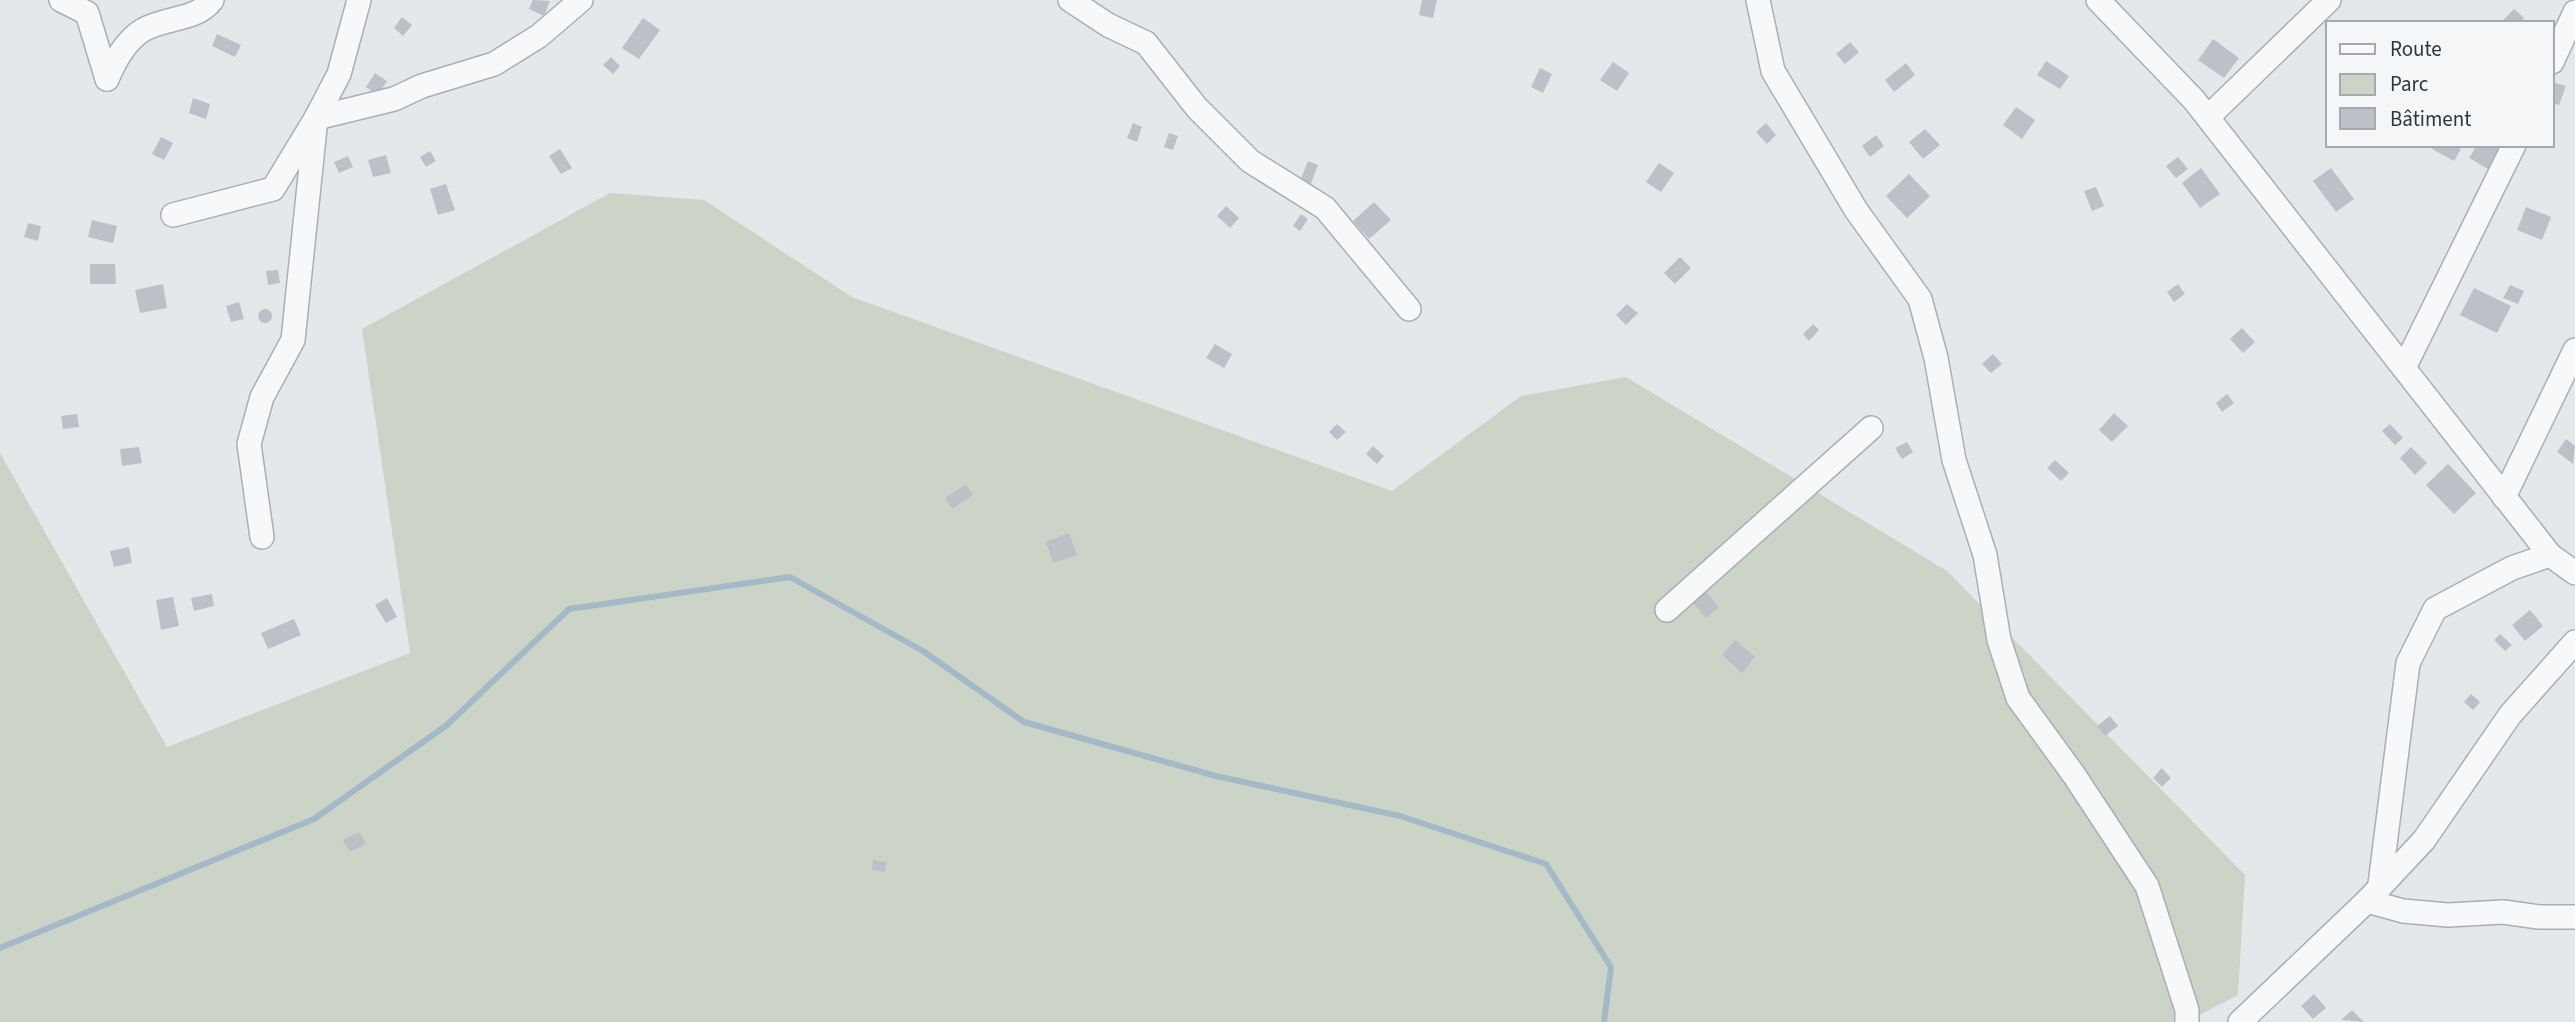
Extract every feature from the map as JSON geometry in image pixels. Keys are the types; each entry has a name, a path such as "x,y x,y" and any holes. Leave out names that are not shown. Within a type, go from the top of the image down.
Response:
{"street":[{"path":"61,0 87,13 107,79 119,54 142,30 205,10 212,0"},
{"path":"173,215 273,188 316,118 339,74 359,0"},
{"path":"316,118 394,99 422,86 495,64 539,36 581,0"},
{"path":"1070,0 1108,25 1146,43 1197,108 1250,162 1325,208 1409,309"},
{"path":"1758,0 1773,71 1856,210 1920,299 1936,358 1954,460 1985,555 1998,640 2018,698 2074,775 2147,886 2187,1010 2187,1022"},
{"path":"2098,0 2208,117 2550,555 2575,573"},
{"path":"2208,117 2329,0"},
{"path":"2554,58 2575,12"},
{"path":"262,537 250,444 262,397 293,340 316,118"},
{"path":"2404,368 2513,147"},
{"path":"2504,497 2575,350"},
{"path":"1667,610 1871,428"},
{"path":"2374,892 2408,663 2435,609 2512,568 2550,555"},
{"path":"2240,1022 2424,840 2510,715 2575,642"},
{"path":"2374,892 2414,912 2448,915 2503,912 2539,918 2575,917"}],"green space":[{"path":"610,193 704,200 852,297 1392,491 1521,396 1626,377 1947,571 2245,875 2238,995 2186,1022 0,1022 0,453 167,747 410,653 362,329"}],"building":[{"path":"533,0 550,1 544,16 529,9"},
{"path":"1422,0 1437,0 1433,18 1419,15"},
{"path":"2514,9 2524,18 2522,21 2503,20"},
{"path":"402,17 412,25 403,36 394,28"},
{"path":"643,18 660,30 639,59 622,48"},
{"path":"217,34 241,45 235,57 212,46"},
{"path":"2213,39 2239,58 2224,78 2198,60"},
{"path":"1850,42 1859,52 1845,64 1836,54"},
{"path":"611,57 620,66 613,74 603,65"},
{"path":"2046,61 2069,76 2060,89 2037,75"},
{"path":"1613,62 1629,73 1617,91 1600,80"},
{"path":"1906,63 1915,75 1894,92 1885,80"},
{"path":"1540,68 1552,74 1543,93 1531,87"},
{"path":"375,73 387,81 378,95 366,87"},
{"path":"2554,83 2566,86 2559,105 2554,104"},
{"path":"193,98 210,104 206,119 189,113"},
{"path":"2016,107 2035,120 2022,139 2003,125"},
{"path":"1133,123 1142,127 1137,142 1127,138"},
{"path":"1766,123 1776,135 1767,144 1756,132"},
{"path":"1925,129 1940,145 1923,159 1909,142"},
{"path":"1169,133 1178,136 1173,150 1164,147"},
{"path":"1876,135 1884,146 1870,157 1862,146"},
{"path":"161,137 173,143 164,160 152,154"},
{"path":"2458,147 2461,149 2454,161 2432,149"},
{"path":"2476,147 2504,147 2488,169 2469,158"},
{"path":"560,149 572,168 561,174 549,156"},
{"path":"430,151 436,161 426,167 420,157"},
{"path":"386,155 391,173 373,177 368,160"},
{"path":"348,156 353,167 339,173 334,162"},
{"path":"2178,157 2188,169 2176,178 2166,166"},
{"path":"1308,161 1318,165 1310,186 1300,181"},
{"path":"1659,163 1674,173 1661,192 1646,182"},
{"path":"2201,168 2220,194 2200,208 2182,183"},
{"path":"2331,168 2354,199 2336,212 2313,181"},
{"path":"1909,174 1930,196 1907,218 1886,196"},
{"path":"446,184 455,210 438,215 430,189"},
{"path":"2096,187 2104,206 2092,211 2084,191"},
{"path":"1374,202 1391,220 1369,239 1353,221"},
{"path":"1226,206 1239,218 1230,228 1217,216"},
{"path":"2526,207 2551,217 2542,240 2517,230"},
{"path":"1301,214 1308,219 1300,231 1293,226"},
{"path":"92,220 117,226 113,243 88,237"},
{"path":"28,223 41,226 38,241 24,237"},
{"path":"1680,257 1691,268 1675,284 1664,273"},
{"path":"90,264 115,264 116,284 90,284"},
{"path":"278,270 280,283 268,285 266,271"},
{"path":"163,284 167,308 140,313 135,290"},
{"path":"2178,284 2185,294 2174,302 2167,292"},
{"path":"2510,285 2524,291 2518,304 2503,298"},
{"path":"2474,288 2511,306 2497,333 2460,315"},
{"path":"239,302 244,319 231,322 226,306"},
{"path":"1627,304 1638,313 1626,325 1616,315"},
{"path":"262,309 268,309 272,316 268,323 262,323 258,319 258,313"},
{"path":"1813,324 1819,330 1809,341 1803,334"},
{"path":"2242,328 2255,342 2243,353 2230,339"},
{"path":"1215,344 1232,354 1224,368 1206,358"},
{"path":"1993,354 2002,364 1991,373 1982,364"},
{"path":"2227,394 2234,403 2222,412 2216,403"},
{"path":"2114,413 2128,426 2112,442 2099,430"},
{"path":"77,414 79,427 63,429 61,416"},
{"path":"1337,424 1346,432 1337,440 1329,432"},
{"path":"2390,424 2403,438 2395,445 2382,431"},
{"path":"2566,439 2575,446 2573,464 2557,452"},
{"path":"1907,442 1913,452 1902,459 1895,448"},
{"path":"1373,446 1384,456 1377,464 1366,454"},
{"path":"139,447 142,463 122,466 120,449"},
{"path":"2411,447 2427,463 2415,475 2400,458"},
{"path":"2055,460 2069,473 2061,481 2047,468"},
{"path":"2448,464 2476,493 2454,514 2426,485"},
{"path":"966,484 973,495 952,509 945,498"},
{"path":"1069,533 1077,555 1053,563 1046,542"},
{"path":"129,547 132,563 114,567 110,551"},
{"path":"1705,591 1719,607 1706,618 1692,602"},
{"path":"212,594 214,606 194,611 191,598"},
{"path":"173,597 179,626 161,630 156,600"},
{"path":"387,598 397,617 386,623 375,605"},
{"path":"2530,610 2543,626 2525,641 2512,625"},
{"path":"294,619 301,635 268,649 261,633"},
{"path":"2500,634 2512,645 2505,651 2494,640"},
{"path":"1735,640 1755,657 1742,673 1722,655"},
{"path":"2471,694 2480,702 2473,710 2464,702"},
{"path":"2110,716 2118,726 2105,736 2097,726"},
{"path":"2162,768 2171,778 2162,787 2153,778"},
{"path":"359,832 366,844 350,852 343,840"},
{"path":"873,860 887,862 885,872 872,870"},
{"path":"2314,994 2326,1008 2313,1019 2301,1006"},
{"path":"2352,1010 2364,1022 2341,1020"}],"waterway":[{"path":"0,948 314,819 447,725 569,609 790,577 923,651 1024,722 1216,776 1400,816 1546,864 1611,967 1604,1022"}]}
